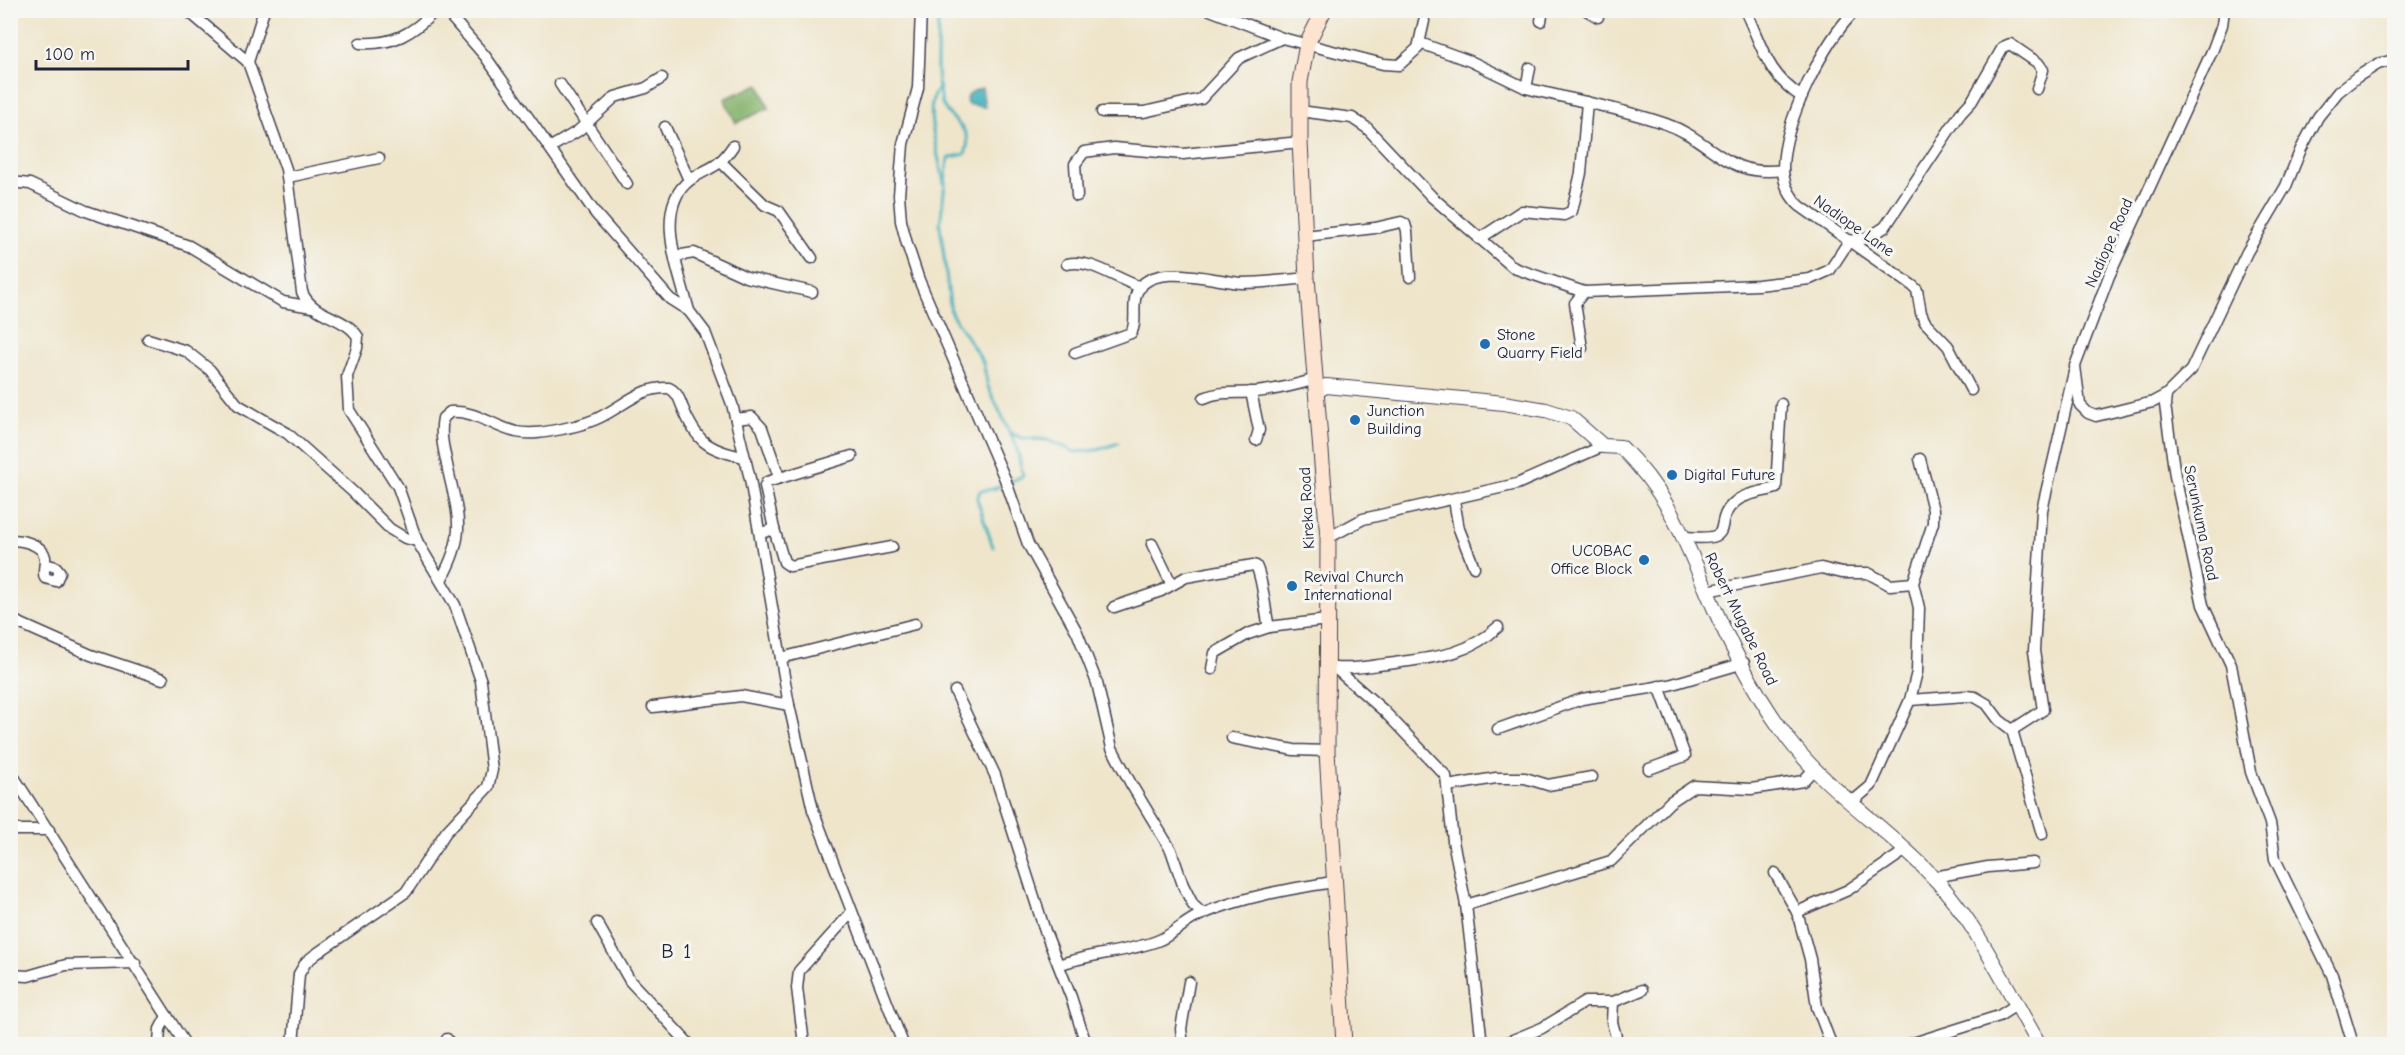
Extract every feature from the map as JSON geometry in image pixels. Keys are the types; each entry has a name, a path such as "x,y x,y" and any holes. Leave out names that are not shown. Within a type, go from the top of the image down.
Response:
{"main road":[{"name":"Kireka Road","path":"1324,10 1307,44 1300,82 1300,142 1307,278 1328,538 1327,620 1331,666 1327,751 1344,1044"}],"street":[{"path":"188,10 248,62 288,177 302,292 312,307"},
{"path":"248,62 264,10"},
{"path":"360,43 380,44 394,41 436,10"},
{"path":"445,10 485,56 596,214 670,299 689,311 705,332 736,419 761,533 789,705 813,810 903,1044"},
{"path":"921,10 918,88 903,144 899,195 901,221 919,280 1007,484 1028,544 1077,632 1097,683 1112,748 1171,850 1183,885 1193,905 1203,914"},
{"path":"1210,10 1282,38 1393,66 1408,59 1420,43 1424,21"},
{"path":"1586,10 1598,17"},
{"path":"1745,10 1780,81 1802,97"},
{"name":"Nadiope Lane","path":"1856,10 1828,45 1802,97 1789,137 1783,170 1793,200 1917,290 1925,322 1948,346 1971,390"},
{"name":"Nadiope Road","path":"2166,395 2152,402 2096,416 2088,413 2080,405 2075,366 2109,276 2205,69 2222,26 2224,10"},
{"path":"2386,10 2394,16"},
{"path":"1102,112 1144,112 1201,99 1239,58 1282,38"},
{"path":"1420,43 1470,61 1526,88 1619,108 1669,125 1745,170 1766,172 1783,170"},
{"path":"1300,111 1343,115 1368,128 1432,197 1514,268 1584,292 1758,285 1810,279 1830,270 1849,241 1868,238 1885,227 1960,114 1972,101 2003,46 2010,44 2038,63 2043,70 2037,89"},
{"path":"2166,395 2191,370 2247,252 2286,186 2301,149 2318,117 2338,92 2357,77 2378,64 2394,60"},
{"path":"1526,88 1530,68"},
{"path":"551,147 586,124 615,97 646,88 662,78"},
{"path":"560,84 627,184"},
{"path":"1479,239 1522,212 1564,215 1572,211 1581,173 1587,102"},
{"path":"665,127 689,180"},
{"path":"1077,196 1075,164 1084,152 1114,148 1183,154 1300,142"},
{"path":"689,311 676,256 670,211 675,196 689,180 722,163 733,146"},
{"path":"288,177 379,158"},
{"path":"722,163 765,205 779,211 812,258"},
{"path":"10,182 30,184 86,211 189,246 283,302 312,307 349,328 358,337 357,348 347,376 349,410 398,487 417,541 442,578 465,629 481,681 492,759 488,787 446,832 406,892 306,962 299,974 293,1044"},
{"path":"1305,236 1375,228 1401,222 1406,224 1410,277"},
{"path":"676,256 694,253 746,277 812,292"},
{"path":"1067,264 1076,262 1095,266 1119,280 1141,287"},
{"path":"1075,353 1131,333 1137,293 1141,287 1173,274 1240,283 1307,278"},
{"path":"1582,348 1575,303 1584,292"},
{"path":"148,339 186,351 210,370 234,402 287,433 396,534 417,541"},
{"path":"2012,730 2043,710 2034,651 2042,510 2066,395 2075,366"},
{"path":"1204,398 1225,392 1251,392 1316,385"},
{"name":"Robert Mugabe Road","path":"1316,385 1504,403 1546,410 1571,417 1603,446 1621,447 1643,469 1685,537 1707,591 1762,701 1813,770 1852,802 1934,877 1964,915 2039,1044"},
{"path":"442,578 456,549 459,534 457,507 441,438 443,418 450,412 480,415 515,432 538,433 582,425 609,413 636,394 650,389 669,388 678,395 688,421 701,441 718,451 744,457"},
{"path":"1251,392 1259,430 1256,440"},
{"name":"Serunkuma Road","path":"2166,395 2166,419 2175,476 2203,605 2231,664 2251,772 2270,824 2275,859 2327,965 2353,1044"},
{"path":"1685,537 1712,539 1718,536 1734,503 1742,498 1776,488 1781,404"},
{"path":"736,419 752,417 759,423 770,446 779,477"},
{"path":"1328,538 1364,519 1517,484 1603,446"},
{"path":"852,456 779,477 765,486 784,562 790,566 892,548"},
{"path":"1852,802 1871,786 1910,700 1920,648 1919,608 1913,583 1933,523 1933,510 1920,459"},
{"path":"1454,500 1459,529 1474,567"},
{"path":"761,533 774,529"},
{"path":"10,540 19,540 41,549 45,564"},
{"path":"1152,544 1171,584"},
{"path":"1114,607 1161,591 1186,577 1257,566 1269,627"},
{"path":"1707,591 1821,568 1842,573 1868,573 1890,585 1913,583"},
{"path":"10,619 91,655 163,679"},
{"path":"1212,669 1215,653 1248,634 1269,627 1327,620"},
{"path":"781,658 915,624"},
{"path":"1331,666 1359,668 1448,656 1478,643 1498,627"},
{"path":"1498,729 1582,699 1659,686 1744,663"},
{"path":"1331,666 1383,710 1444,772 1448,786 1453,841 1466,905 1482,1044"},
{"path":"1649,769 1685,756 1659,686"},
{"path":"955,691 995,775 1045,931 1086,1044"},
{"path":"653,707 741,696 789,705"},
{"path":"1910,700 1975,697 1987,704 1999,720 2012,730 2042,834"},
{"path":"1232,738 1294,750 1327,751"},
{"path":"1466,905 1611,861 1670,802 1694,786 1750,789 1773,786 1803,780 1813,770"},
{"path":"10,771 135,963 184,1044"},
{"path":"1448,786 1496,778 1526,778 1548,785 1566,784 1592,777"},
{"path":"10,830 49,830"},
{"path":"1797,912 1848,890 1905,850"},
{"path":"1934,877 1988,867 2033,863"},
{"path":"1775,873 1797,912 1810,959 1817,1007 1831,1044"},
{"path":"1059,965 1127,951 1171,935 1203,914 1284,890 1333,882"},
{"path":"804,1044 797,988 799,971 851,913"},
{"path":"597,923 618,962 641,996 689,1044"},
{"path":"10,975 28,976 66,965 135,963"},
{"path":"1183,1044 1181,1029 1189,982"},
{"path":"1503,1044 1542,1028 1585,1002 1613,1002 1642,990"},
{"path":"1613,1002 1612,1022 1618,1044"},
{"path":"1910,1044 1999,1016 2016,1005"},
{"path":"159,1044 160,1029 166,1016"}],"green space":[{"path":"759,84 769,108 736,123 724,99"}],"water":[{"path":"982,88 985,107 967,104 968,95"}],"waterway":[{"path":"938,10 939,92 945,110 967,137 965,154 948,158 940,225 951,313 983,362 988,387 1016,445 1023,476 993,489 980,491 977,499 993,547"},
{"path":"940,87 934,95 931,118 944,183"},
{"path":"1011,433 1022,438 1048,440 1075,452 1098,450 1118,443"}],"place":[{"name":"Stone Quarry Field","path":"1485,344"},
{"name":"Junction Building","path":"1355,420"},
{"name":"Digital Future","path":"1672,475"},
{"name":"UCOBAC Office Block","path":"1644,560"},
{"name":"Revival Church International","path":"1292,586"}],"district":[{"name":"B 1","path":"677,951"}]}
